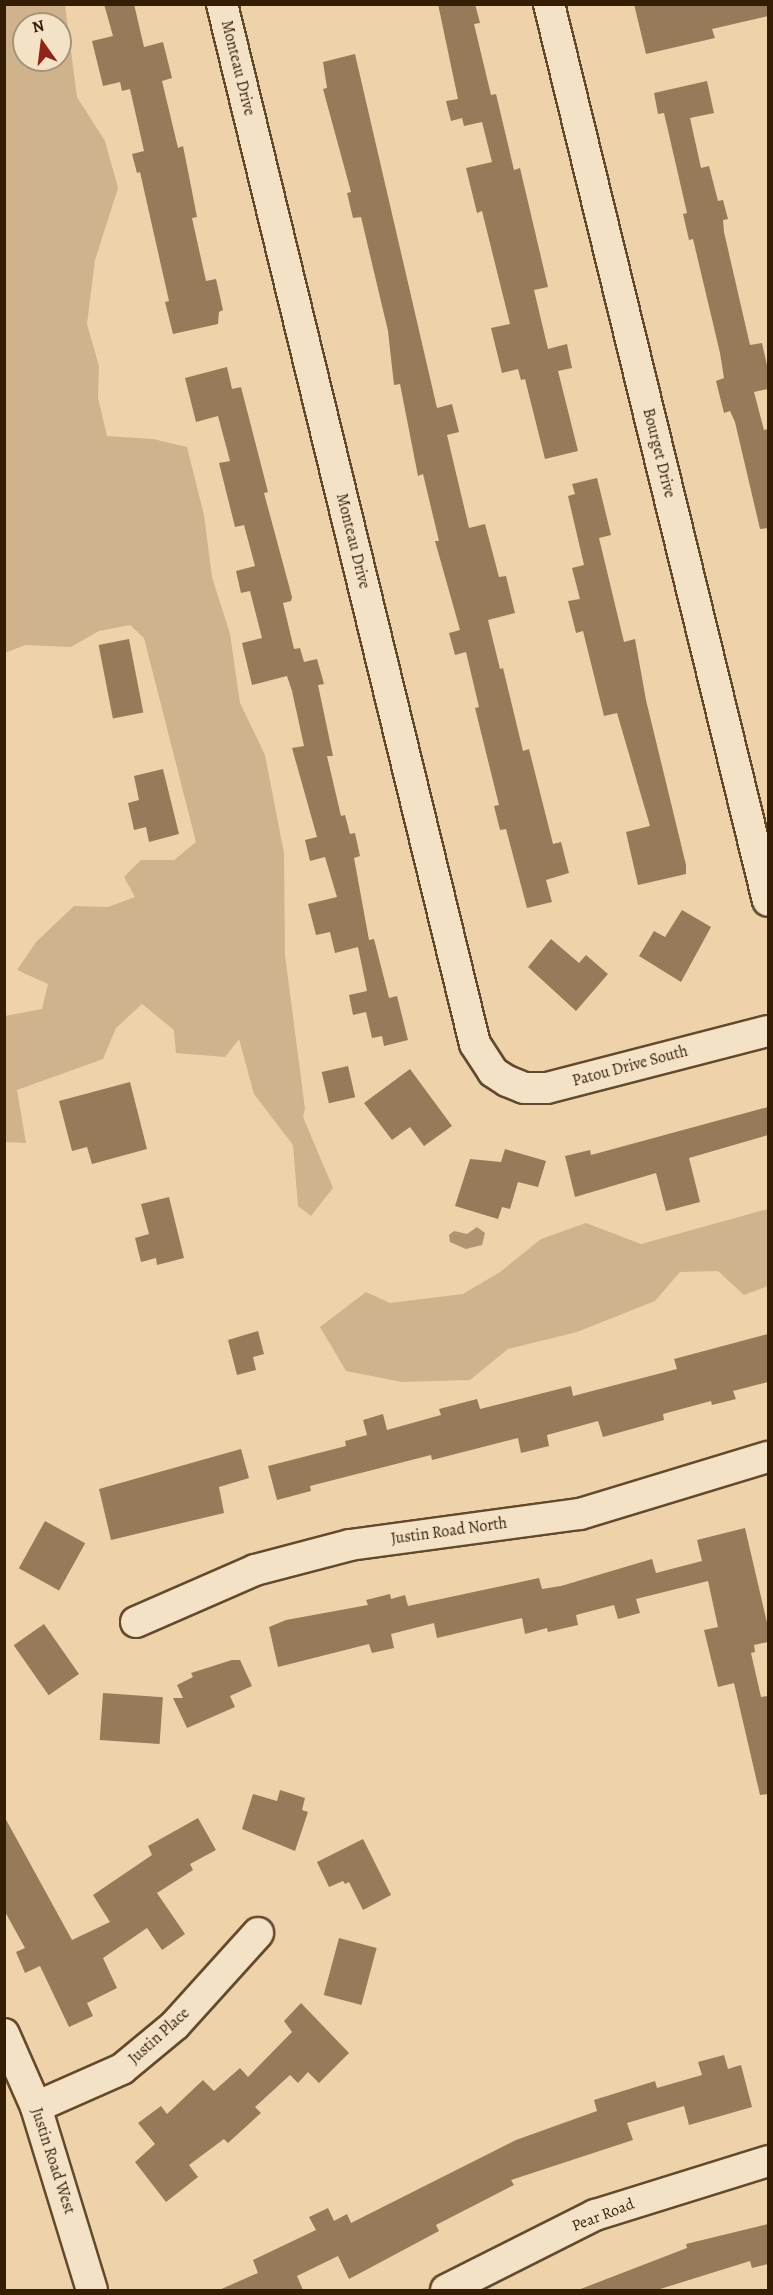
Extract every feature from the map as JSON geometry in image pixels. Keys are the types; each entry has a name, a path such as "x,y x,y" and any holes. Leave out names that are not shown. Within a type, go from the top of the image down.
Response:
{"street":[{"name":"Monteau Drive","path":"222,4 475,1044 493,1072"},
{"name":"Bourget Drive","path":"549,4 768,902"},
{"name":"Patou Drive South","path":"493,1072 524,1088 547,1088 768,1031"},
{"name":"Justin Road North","path":"136,1622 255,1570 350,1545 580,1514 768,1457"},
{"name":"Justin Place","path":"36,2107 122,2069 175,2025 258,1934"},
{"name":"Justin Road West","path":"4,2034 36,2107 92,2290"},
{"name":"Pear Road","path":"446,2290 595,2215 768,2162"}],"shaded area":[{"path":"5,4 65,5 66,12 12,12 12,72 72,72 72,59 77,97 105,141 118,188 95,260 87,324 99,366 98,398 107,436 153,439 187,447 204,515 212,577 230,634 240,703 265,755 284,853 285,955 305,1109 303,1117 333,1188 311,1216 298,1206 293,1145 254,1094 239,1039 225,1057 176,1053 174,1030 142,1004 116,1028 103,1059 17,1090 26,1143 5,1142 5,1016 42,1009 48,984 17,970 36,942 74,906 108,907 135,897 124,877 141,860 174,860 196,842 144,638 130,625 99,631 71,647 25,645 5,653"},
{"path":"768,1209 768,1286 744,1295 718,1271 680,1272 655,1301 577,1332 508,1349 470,1380 402,1382 346,1371 320,1327 366,1292 390,1303 463,1294 500,1272 541,1239 586,1223 641,1244"},
{"path":"477,1227 485,1233 482,1245 466,1249 450,1242 449,1235 454,1231 467,1234"}],"building":[{"path":"104,4 134,4 144,47 163,42 172,78 162,81 178,148 183,146 197,217 192,218 206,281 216,279 223,310 219,312 218,324 173,334 165,302 169,301 140,172 137,173 132,154 144,151 130,89 122,91 120,82 103,86 92,41 113,36"},
{"path":"438,4 475,4 480,23 474,24 491,95 496,94 514,170 520,168 548,287 534,290 548,349 567,344 572,368 558,371 578,451 545,459 525,379 521,380 518,369 502,373 491,328 510,324 482,211 477,213 466,168 492,162 482,122 464,126 462,118 451,121 446,101 458,99"},
{"path":"634,4 768,4 768,16 712,29 715,38 646,54"},
{"path":"355,54 437,408 452,404 459,432 447,435 469,528 485,524 499,577 506,576 515,613 488,620 500,669 503,668 523,751 529,749 553,844 561,842 569,873 546,880 552,902 527,908 506,829 500,830 494,806 499,805 475,708 479,707 466,652 455,655 449,633 460,630 435,541 439,541 423,474 418,476 400,384 394,385 388,331 361,217 353,218 347,193 351,192 323,89 327,88 323,62"},
{"path":"707,81 714,113 690,118 701,168 709,166 718,201 723,200 728,219 723,220 724,232 750,345 762,343 768,370 768,389 754,392 764,430 768,429 768,528 760,529 735,422 730,411 724,413 716,381 724,378 720,353 693,239 689,240 683,214 687,213 664,113 658,114 654,93"},
{"path":"227,367 232,389 241,387 268,492 264,493 292,597 291,601 283,603 294,649 300,648 304,662 317,659 324,684 318,685 333,756 327,756 341,816 345,815 350,834 355,833 360,856 354,858 369,940 374,939 389,998 397,996 408,1040 384,1046 382,1036 372,1038 366,1012 353,1015 349,995 367,991 358,947 335,953 330,932 316,935 308,904 337,897 325,857 310,861 305,840 317,837 292,748 304,746 287,676 252,685 242,643 262,638 250,591 241,593 236,571 255,566 244,525 235,527 219,463 230,461 218,416 196,422 185,378"},
{"path":"597,478 611,535 599,538 624,642 635,639 646,700 686,865 686,874 638,885 626,832 650,826 617,713 604,716 583,631 576,633 568,601 580,599 572,568 584,565 568,496 575,494 572,484"},
{"path":"129,639 143,713 113,719 99,645"},
{"path":"163,769 179,834 149,842 146,827 134,830 128,803 139,800 134,776"},
{"path":"682,910 711,927 681,982 639,956 654,931 665,937"},
{"path":"551,939 579,963 586,955 608,974 576,1011 528,967"},
{"path":"348,1066 355,1097 329,1103 322,1072"},
{"path":"410,1069 452,1126 424,1146 410,1127 392,1140 364,1103"},
{"path":"130,1082 147,1149 92,1164 87,1147 72,1151 59,1101"},
{"path":"768,1107 768,1135 689,1158 700,1202 666,1211 656,1173 575,1197 565,1156 590,1150 591,1155"},
{"path":"505,1149 546,1161 538,1187 518,1182 510,1209 502,1207 498,1219 455,1206 470,1159 501,1162"},
{"path":"169,1197 184,1258 157,1265 156,1258 141,1262 135,1238 149,1234 141,1204"},
{"path":"258,1331 264,1354 253,1357 256,1370 237,1375 228,1340"},
{"path":"768,1334 768,1382 733,1391 736,1399 712,1405 711,1401 663,1414 664,1420 603,1437 598,1421 547,1435 549,1446 521,1453 518,1438 432,1460 431,1455 310,1486 311,1491 277,1500 268,1466 346,1446 345,1441 367,1435 363,1420 383,1414 387,1430 441,1415 439,1409 477,1399 480,1409 571,1386 573,1396 677,1369 674,1359"},
{"path":"241,1449 249,1478 219,1487 224,1513 111,1540 99,1489"},
{"path":"45,1521 85,1543 59,1591 19,1568"},
{"path":"745,1528 768,1627 768,1642 754,1645 755,1652 751,1653 761,1697 768,1696 768,1794 760,1795 734,1683 718,1687 704,1630 718,1627 708,1581 636,1599 640,1613 618,1619 614,1605 576,1615 578,1625 548,1632 547,1628 525,1634 522,1618 437,1638 434,1623 391,1634 394,1648 372,1653 369,1644 278,1667 269,1627 286,1620 368,1605 366,1600 390,1594 391,1599 405,1595 408,1606 539,1578 542,1589 561,1586 652,1559 656,1573 702,1561 697,1540"},
{"path":"44,1624 79,1674 49,1695 14,1645"},
{"path":"232,1660 240,1660 252,1686 230,1696 235,1707 187,1728 173,1698 183,1698 177,1685 193,1677 191,1673"},
{"path":"103,1693 163,1697 160,1744 100,1740"},
{"path":"280,1790 305,1798 302,1810 308,1812 295,1851 242,1829 253,1794 277,1801"},
{"path":"4,1816 72,1940 110,1922 93,1895 152,1855 148,1846 198,1818 216,1850 190,1864 193,1870 157,1893 185,1934 162,1950 147,1928 103,1958 117,1988 87,2003 93,2016 69,2027 40,1966 25,1973 16,1952 25,1948 4,1910"},
{"path":"363,1839 391,1895 363,1910 349,1882 345,1884 343,1881 329,1887 317,1862"},
{"path":"339,1938 377,1948 361,2005 324,1995"},
{"path":"301,2003 349,2053 319,2083 308,2072 298,2083 290,2075 255,2107 261,2113 228,2143 224,2139 189,2165 198,2177 166,2202 135,2162 155,2144 138,2123 161,2106 167,2114 203,2080 214,2091 240,2068 248,2077 292,2032 284,2021"},
{"path":"724,2055 728,2069 741,2065 752,2107 689,2125 684,2106 627,2123 633,2140 511,2180 514,2185 436,2225 439,2231 349,2279 338,2256 297,2276 303,2290 219,2290 258,2273 253,2260 316,2230 309,2217 328,2208 334,2221 347,2214 351,2223 516,2140 597,2111 594,2100 655,2081 657,2088 702,2075 698,2062"},
{"path":"768,2224 768,2264 752,2268 750,2261 657,2290 578,2290 687,2248 686,2244"}]}
